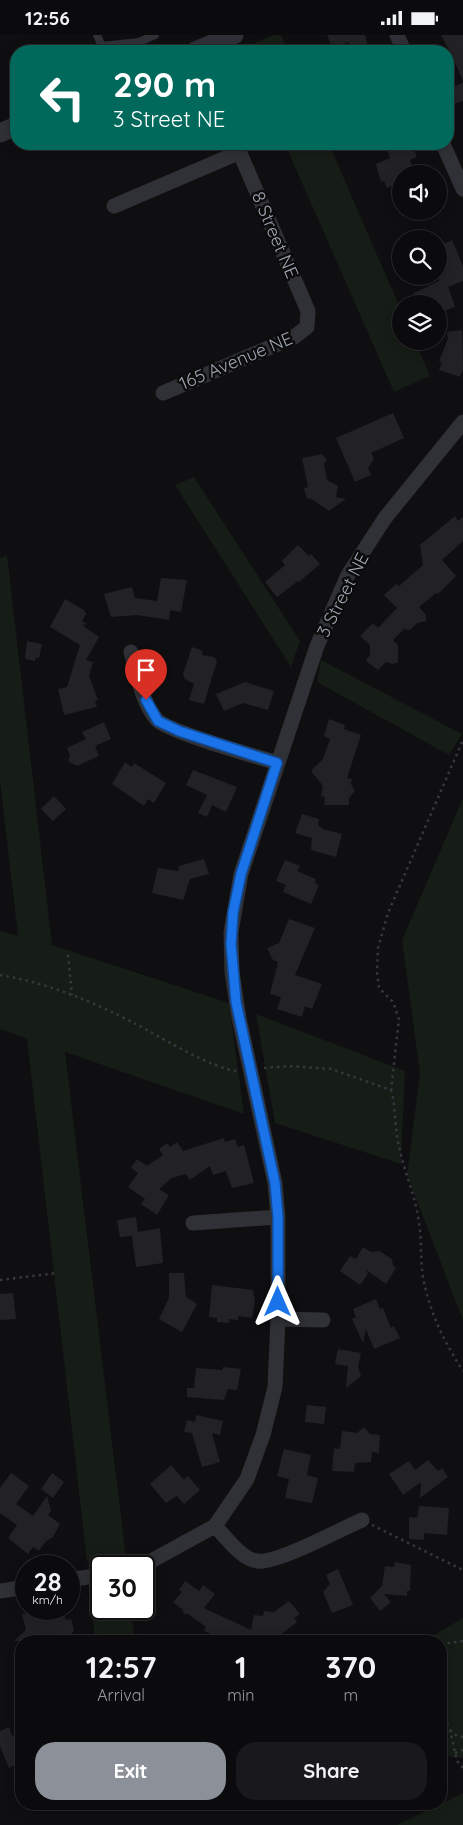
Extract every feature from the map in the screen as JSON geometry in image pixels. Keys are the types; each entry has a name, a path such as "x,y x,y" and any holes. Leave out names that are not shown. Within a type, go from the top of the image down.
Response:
{"street":[{"path":"210,45 234,35"},
{"path":"114,207 234,150"},
{"name":"8 Street NE","path":"239,150 308,311 307,327"},
{"path":"446,150 463,189"},
{"name":"165 Avenue NE","path":"163,393 294,337 307,327"},
{"name":"3 Street NE","path":"215,1526 247,1479 263,1435 275,1387 278,1319 278,1217 275,1183 236,1002 231,951 233,913 241,874 317,646 348,575 385,518 463,422"},
{"path":"131,652 146,700 158,721 179,731 277,763"},
{"path":"192,1223 278,1217"},
{"path":"278,1319 323,1320"},
{"path":"155,1559 215,1526 242,1554 256,1561 273,1559 362,1520"},
{"path":"0,1591 15,1589"}],"lane":[{"path":"124,45 139,42 153,35"}],"path":[{"path":"463,740 388,913 378,948 377,973 380,988 393,1002 399,1019 391,1090 394,1096 393,1110 399,1148 415,1202 419,1224 426,1289 438,1327 463,1371"},
{"path":"68,955 72,995"},
{"path":"0,975 48,985 225,1068 241,1071"},
{"path":"266,1068 288,1066 331,1069 391,1090"},
{"path":"0,1280 56,1273"},
{"path":"362,1520 463,1570"},
{"path":"447,1643 463,1641"},
{"path":"447,1723 457,1761 463,1768"},
{"path":"450,1729 457,1736 463,1737"},
{"path":"456,1753 463,1750"}],"shaded area":[{"path":"274,35 281,35 285,45 250,45"},
{"path":"288,150 332,150 394,295 392,295 392,350 419,350 430,376 394,392"},
{"path":"194,477 300,641 291,667 175,485"},
{"path":"7,555 52,945 229,1003 244,1114 65,1052 126,1555 90,1555 90,1561 87,1561 27,1039 0,1029 0,931 18,936 0,781 0,558"},
{"path":"321,660 462,734 449,755 317,682"},
{"path":"463,798 463,1320 407,1175 420,1073 402,940"},
{"path":"256,1014 405,1071 401,1164 275,1123"},
{"path":"463,1618 463,1758 447,1756 447,1635 434,1635"},
{"path":"93,1620 132,1620 134,1635 94,1635"},
{"path":"463,1793 463,1825 397,1825 428,1810 447,1810 447,1801"}],"building":[{"path":"327,35 365,35 368,45 349,45 348,42 342,45 331,45"},
{"path":"441,35 463,35 463,81 454,61 454,45 446,45"},
{"path":"463,82 463,101 454,104 454,87"},
{"path":"387,150 414,150 417,157 410,160 412,165 392,165 392,186 387,188 384,181 381,182 376,164 390,158"},
{"path":"452,240 463,266 463,281 448,287 455,307 447,310 447,295 415,295 414,293 431,285 447,285 447,242"},
{"path":"462,330 463,369 460,377 439,370 442,362 439,361 444,350 447,350 447,332"},
{"path":"393,413 404,438 371,453 374,459 368,468 371,475 355,482 336,438"},
{"path":"322,454 327,460 324,464 327,480 338,486 336,497 346,499 329,511 310,498 307,499 304,488 308,487 302,458"},
{"path":"455,516 458,521 463,517 463,541 442,560 456,576 438,594 436,593 419,607 426,615 426,621 417,623 410,630 404,629 393,640 398,645 398,662 393,664 386,662 378,670 366,661 370,654 370,645 360,636 373,623 378,628 397,608 384,595 396,584 399,586 423,565 420,545"},
{"path":"298,545 309,556 311,554 320,564 277,597 265,582 285,565 282,561"},
{"path":"161,578 187,580 181,612 170,610 169,620 137,615 111,617 104,594 132,587 135,598 157,601"},
{"path":"65,599 84,610 86,614 82,621 87,624 82,625 99,637 86,660 93,662 89,676 98,700 95,701 97,707 64,715 58,689 67,687 80,645 50,627"},
{"path":"27,641 42,644 39,658 36,657 35,661 25,659"},
{"path":"192,647 203,651 202,655 214,657 217,661 204,704 189,700 194,684 185,679 183,674"},
{"path":"245,682 274,691 268,710 243,703 224,711 216,694"},
{"path":"329,719 345,725 344,729 361,735 347,778 352,779 351,784 355,791 349,798 349,805 324,805 325,797 321,796 323,786 311,771 323,759 330,739 324,736"},
{"path":"104,722 111,739 95,746 99,756 77,766 68,761 70,755 67,748 86,739 82,732"},
{"path":"125,762 132,767 134,763 166,783 154,803 148,799 144,806 112,784"},
{"path":"193,770 237,787 226,812 212,805 207,817 198,813 207,795 186,785"},
{"path":"54,796 66,809 53,821 41,809"},
{"path":"302,814 319,819 318,825 323,829 342,834 336,857 311,850 312,838 295,833"},
{"path":"204,859 209,874 190,879 183,900 152,893 158,868 178,871 179,866"},
{"path":"285,860 300,866 297,871 316,879 315,883 319,885 311,904 283,892 286,885 276,881"},
{"path":"289,919 315,928 295,975 322,984 312,1009 305,1006 302,1017 277,1009 281,997 270,994 278,962 273,960 267,948 279,943"},
{"path":"224,1138 225,1142 235,1139 238,1147 244,1145 254,1183 232,1188 226,1171 213,1175 210,1166 190,1180 186,1174 172,1178 159,1189 169,1195 157,1215 141,1204 145,1199 128,1187 138,1173 131,1168 137,1159 147,1166 163,1155 159,1149 167,1143 170,1147 177,1142 183,1151"},
{"path":"136,1217 138,1232 160,1228 163,1263 136,1267 132,1236 120,1237 117,1220"},
{"path":"363,1247 371,1252 379,1251 392,1259 393,1266 396,1268 386,1284 366,1270 368,1274 360,1285 340,1271 350,1256 356,1259"},
{"path":"169,1273 184,1273 186,1297 197,1304 182,1332 159,1319 169,1298"},
{"path":"212,1285 253,1290 255,1301 252,1318 238,1316 238,1320 229,1319 229,1323 217,1322 217,1318 209,1317"},
{"path":"13,1293 16,1319 0,1320 0,1294"},
{"path":"376,1299 380,1309 383,1308 391,1328 394,1326 400,1338 374,1349 366,1329 363,1343 352,1319 356,1317 353,1309"},
{"path":"338,1349 361,1353 358,1367 361,1376 346,1388 348,1366 335,1364"},
{"path":"223,1367 241,1369 237,1390 228,1389 224,1400 187,1397 187,1388 194,1388 196,1368 223,1370"},
{"path":"307,1405 326,1407 324,1424 305,1422"},
{"path":"196,1415 223,1421 220,1435 212,1433 220,1462 202,1467 192,1433 184,1432 187,1420 195,1422"},
{"path":"364,1427 370,1434 380,1435 379,1453 372,1452 371,1462 355,1463 354,1472 332,1471 334,1448 340,1449 342,1431 357,1433"},
{"path":"284,1449 311,1455 307,1475 318,1478 312,1503 285,1498 289,1479 277,1476"},
{"path":"428,1460 438,1471 442,1468 448,1477 420,1498 421,1482 403,1495 389,1474 409,1461 415,1470"},
{"path":"171,1465 184,1480 188,1476 200,1490 184,1504 177,1496 166,1503 150,1484"},
{"path":"11,1473 29,1486 16,1504 33,1516 47,1496 51,1511 48,1515 60,1524 53,1537 45,1542 39,1551 33,1547 28,1554 8,1538 17,1525 0,1513 0,1488"},
{"path":"52,1473 64,1482 53,1498 41,1489"},
{"path":"419,1506 449,1508 447,1535 424,1533 424,1540 409,1539 409,1517 417,1518"},
{"path":"395,1562 411,1565 410,1591 407,1591 407,1596 384,1594 391,1602 380,1611 370,1598 382,1586 385,1566 394,1567"},
{"path":"338,1569 353,1605 332,1613 323,1592 330,1584 326,1575"},
{"path":"185,1581 199,1591 203,1585 215,1594 204,1608 251,1630 254,1615 263,1616 264,1611 274,1612 289,1601 300,1614 294,1618 297,1622 282,1635 211,1635 204,1631 206,1627 188,1614 184,1614 182,1609 173,1602 182,1592 179,1590"},
{"path":"24,1620 71,1620 74,1630 71,1635 21,1635 26,1630"},
{"path":"9,1727 12,1736 15,1735 15,1766 9,1768 0,1746 0,1731"}],"route":[{"path":"146,700 158,721 179,731 277,763 241,874 233,913 231,944 236,1002 275,1183 278,1217 278,1302"}]}
